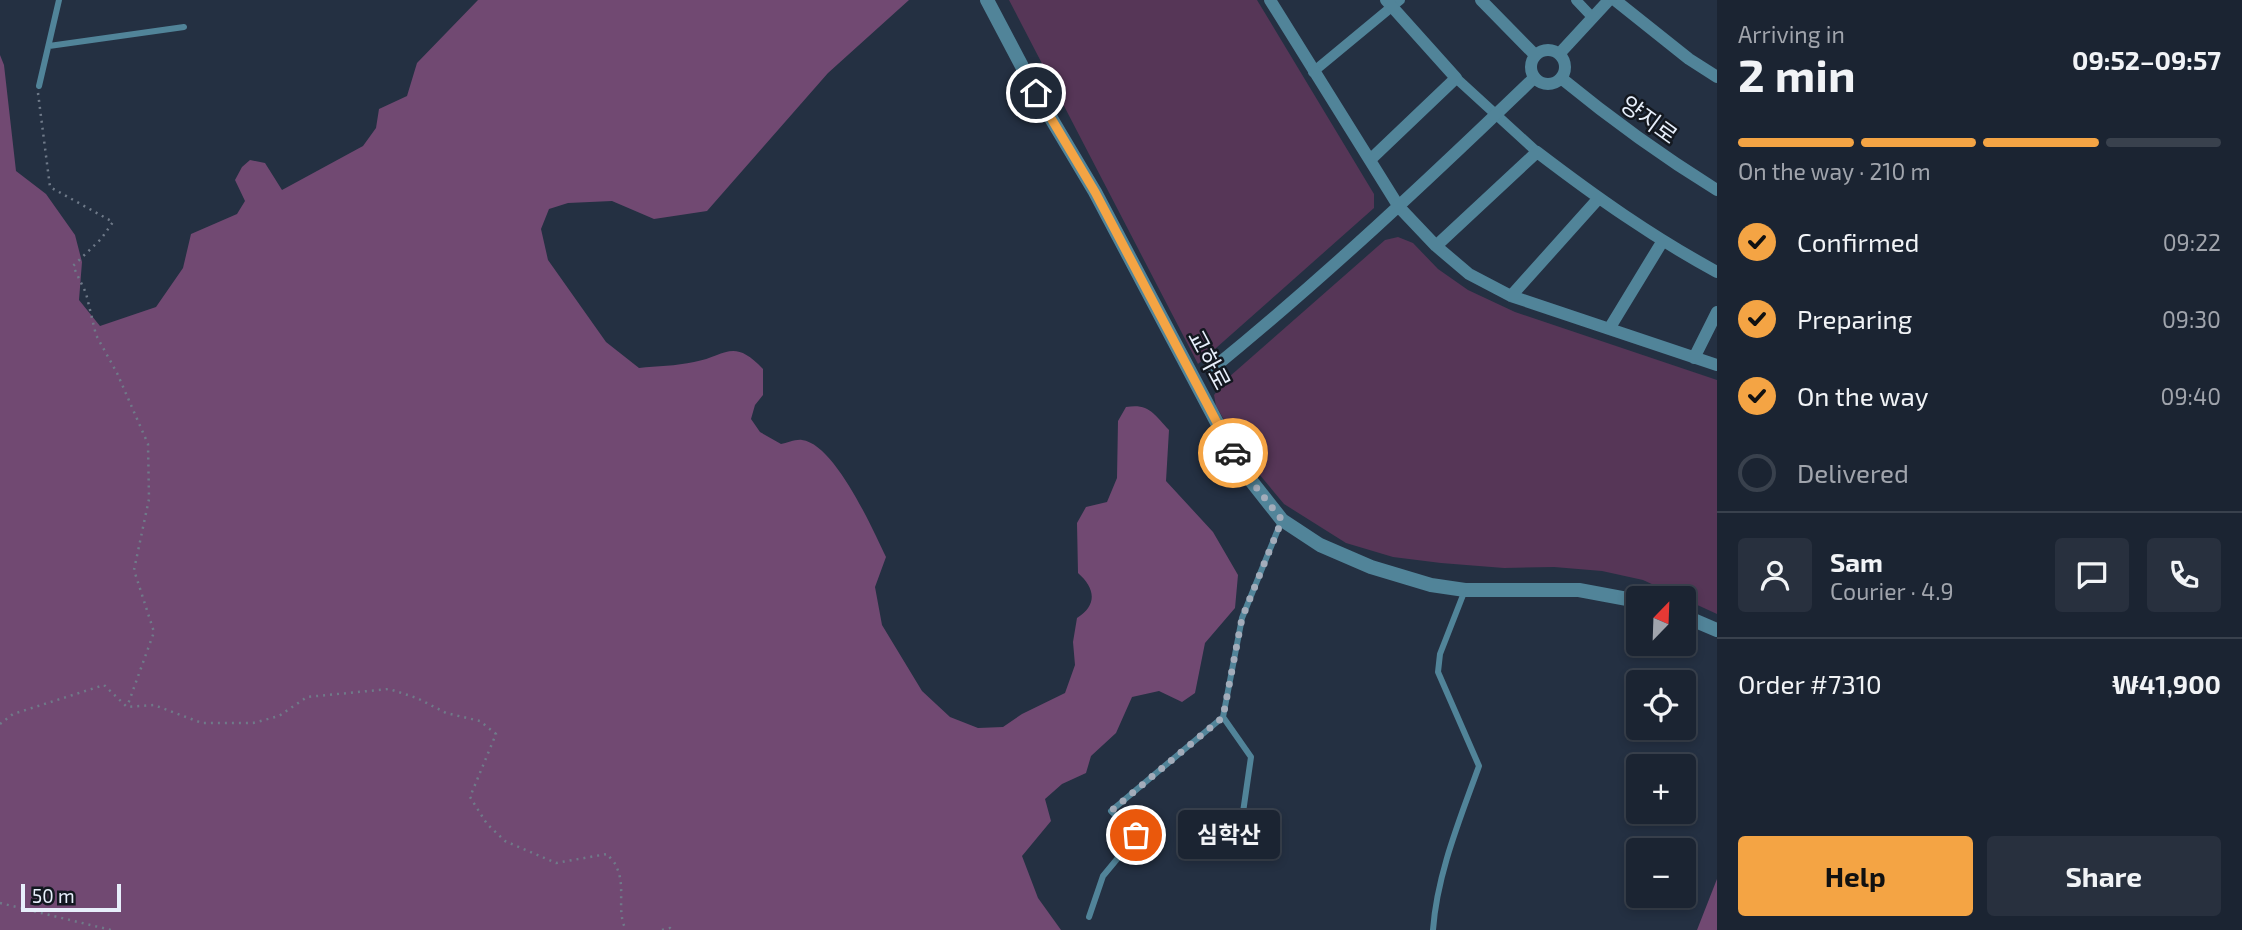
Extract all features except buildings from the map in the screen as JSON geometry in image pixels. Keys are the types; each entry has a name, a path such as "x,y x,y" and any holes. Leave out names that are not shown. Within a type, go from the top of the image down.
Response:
{"street":[{"name":"교하로","path":"987,0 1036,93 1095,192 1241,468 1282,520 1320,545 1371,567 1431,585 1465,590 1579,590 1626,599"},
{"path":"1270,0 1399,207 1436,246 1469,274 1511,296 1717,365"},
{"path":"1481,0 1535,55"},
{"path":"1576,0 1592,18"},
{"path":"1560,53 1609,0"},
{"path":"1615,0 1689,59 1717,77"},
{"path":"1313,72 1393,2 1456,78 1537,152 1598,199 1662,242 1717,272"},
{"path":"1549,49 1560,53 1566,68 1561,78 1551,84 1545,84 1534,78 1531,66 1535,55 1549,49"},
{"path":"1370,160 1456,78"},
{"path":"1212,369 1269,323 1399,207 1534,78"},
{"name":"양지로","path":"1561,78 1628,131 1717,190"},
{"path":"1436,246 1537,152"},
{"path":"1511,296 1598,199"},
{"path":"1609,329 1662,242"},
{"path":"1694,358 1717,312"},
{"path":"1696,621 1717,631"}],"lane":[{"path":"39,86 59,0"},
{"path":"50,46 184,27"},
{"path":"1089,917 1103,876 1136,835 1111,811 1223,717 1242,618 1282,520"},
{"path":"1433,930 1435,906 1456,831 1479,766 1438,672 1440,654 1465,590"},
{"path":"1223,717 1251,757 1240,840"}],"path":[{"path":"39,86 37,100 50,187 113,222 101,239 73,266 86,293 96,335 117,373 148,444 149,499 134,570 154,632 127,707"},
{"path":"0,724 13,714 104,685 127,707 154,705 202,723 253,723 279,716 307,696 389,689 417,698 446,713 480,721 496,734 470,797 487,824 505,841 556,863 607,854 617,867 622,903 620,918 626,930"},
{"path":"0,902 111,930"},
{"path":"662,930 672,930"}],"shaded area":[{"path":"478,0 909,0 828,73 707,211 654,219 612,201 568,203 549,209 541,229 548,260 606,342 639,368 687,363 736,351 753,359 763,369 763,395 755,405 751,419 760,432 781,444 802,440 815,445 840,472 886,557 875,587 882,625 922,691 950,717 978,728 1003,727 1022,714 1065,693 1075,665 1073,642 1077,618 1088,608 1092,596 1088,585 1078,573 1077,523 1086,507 1107,502 1117,478 1118,421 1126,407 1146,408 1169,430 1166,481 1213,532 1238,575 1235,608 1205,643 1195,693 1182,702 1159,691 1132,697 1116,733 1091,756 1086,773 1062,784 1045,799 1051,821 1022,856 1038,898 1061,930 0,930 0,55 4,65 16,171 46,194 75,235 82,262 79,300 100,326 156,307 183,268 191,234 237,214 245,201 235,180 242,167 250,160 265,163 282,190 363,146 376,128 379,109 407,96 417,63"},
{"path":"1009,0 1257,0 1374,194 1374,208 1198,364"},
{"path":"1398,237 1413,243 1438,269 1468,290 1515,312 1717,380 1717,614 1696,604 1696,586 1656,586 1643,580 1602,571 1554,567 1504,568 1393,557 1346,543 1284,504 1249,462 1216,406 1214,395 1229,377 1385,240"},
{"path":"1717,879 1717,930 1697,930"}],"way so far":[{"path":"1136,835 1111,811 1223,717 1242,618 1282,520 1241,468 1233,453"}],"place":[{"name":"심학산","path":"1136,835"}],"route":[{"path":"1036,93 1095,192 1233,453"}]}
